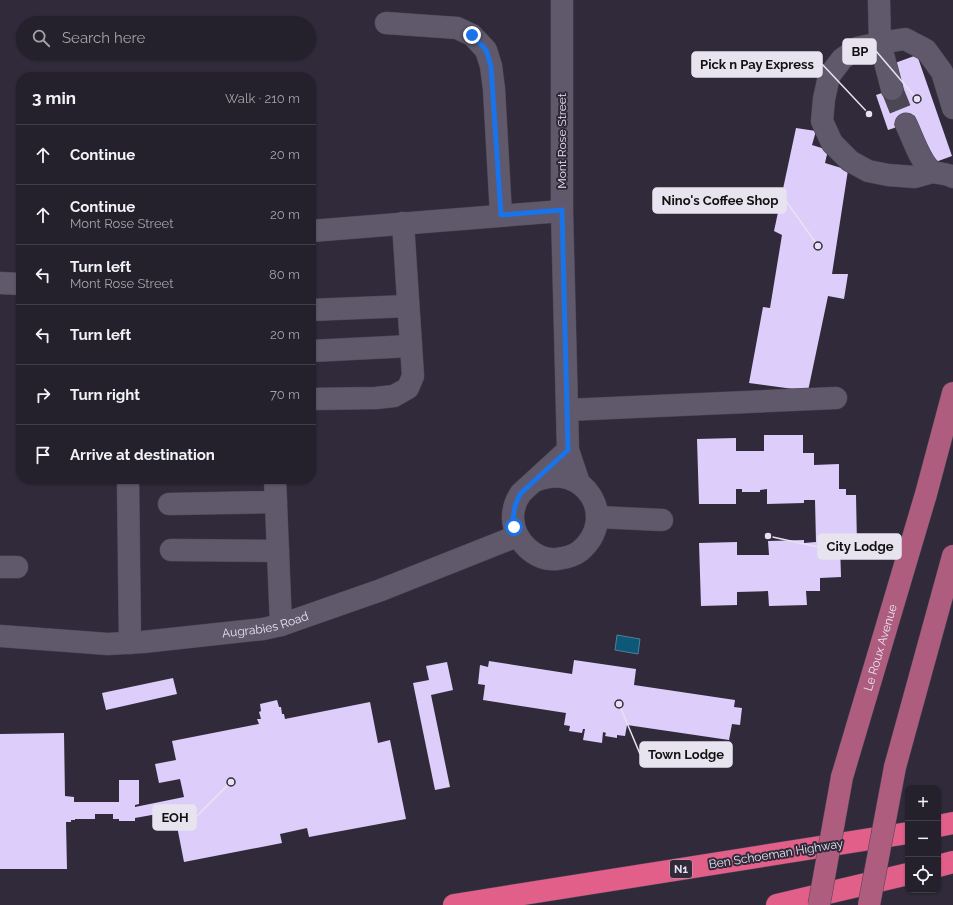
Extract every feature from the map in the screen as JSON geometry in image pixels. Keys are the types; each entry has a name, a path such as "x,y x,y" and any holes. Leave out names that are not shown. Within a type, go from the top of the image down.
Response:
{"highway":[{"path":"941,825 953,823"},
{"name":"Ben Schoeman Highway","path":"454,905 905,833"},
{"path":"941,865 953,862"},
{"path":"777,905 905,875"}],"main road":[{"name":"Le Roux Avenue","path":"819,905 842,776 926,494 953,393"},
{"path":"869,905 895,767 953,556"}],"street":[{"name":"Mont Rose Street","path":"562,0 562,210 568,450 579,483"},
{"path":"879,0 880,43 892,89"},
{"path":"386,23 457,28 472,35 486,50 491,66 494,89 501,215"},
{"path":"946,174 915,177 888,175 868,171 850,161 832,142 822,121 824,100 829,76 842,59 857,48 906,39 926,50 942,72 953,108"},
{"path":"906,124 924,162 946,174"},
{"path":"316,231 562,210"},
{"path":"316,399 376,398 394,396 408,388 413,376 403,223"},
{"path":"0,283 16,284"},
{"path":"316,310 408,306"},
{"path":"316,351 411,346"},
{"path":"567,410 836,398"},
{"path":"535,481 543,477 557,476 571,479 585,488 590,495 596,509 597,517 595,531 588,543 579,552 566,558 552,560 539,556 526,548 517,536 513,518 517,500 524,489 535,481 568,450"},
{"path":"128,484 130,643"},
{"path":"275,484 281,625"},
{"path":"169,504 276,502"},
{"path":"597,517 662,520"},
{"name":"Augrabies Road","path":"0,636 108,644 130,643 281,625 381,590 517,536"},
{"path":"171,550 278,551"}],"water":[{"path":"617,635 640,639 638,654 615,650"}],"building":[{"path":"917,55 952,156 930,164 906,124 888,130 876,95 903,86 895,63"},
{"path":"796,128 816,131 812,145 828,150 825,163 848,170 832,274 848,274 844,299 828,296 808,391 749,383 763,307 770,308 782,235 774,231"},
{"path":"764,435 803,435 803,453 814,453 814,465 839,464 839,489 846,489 846,495 856,495 857,544 840,544 841,577 820,578 820,591 806,591 807,605 769,606 768,591 737,592 737,605 701,606 699,543 737,542 737,555 769,555 768,541 804,540 804,543 816,542 815,500 804,500 804,503 767,504 767,489 760,490 760,492 742,492 742,489 736,489 736,504 699,504 697,439 736,438 736,451 764,451"},
{"path":"574,660 636,669 634,685 735,700 734,707 742,708 740,725 732,724 729,740 627,725 625,736 617,735 617,738 605,736 606,733 603,732 602,743 583,740 585,729 583,729 582,733 569,731 570,726 564,725 566,713 483,700 485,685 478,684 480,665 488,667 489,661 572,674"},
{"path":"447,662 453,690 431,695 450,787 435,790 413,683 429,680 426,666"},
{"path":"173,678 177,694 106,710 102,693"},
{"path":"277,700 285,719 370,702 378,743 390,740 406,819 309,837 307,828 280,834 282,843 184,862 174,811 135,818 135,821 119,821 119,819 113,819 113,814 95,814 95,819 75,819 71,820 71,822 66,822 67,869 0,869 0,734 64,733 65,796 74,797 74,802 119,802 119,780 139,780 139,804 135,805 135,807 184,797 180,779 159,783 155,764 176,760 172,741 259,724 257,719 261,719 259,712 261,711 260,704"}],"tunnel":[{"path":"892,89 906,124"}],"place":[{"name":"BP","path":"917,99"},
{"name":"Pick n Pay Express","path":"869,114"},
{"name":"Nino's Coffee Shop","path":"818,246"},
{"name":"City Lodge","path":"768,536"},
{"name":"Town Lodge","path":"619,704"},
{"name":"EOH","path":"231,782"}],"route":[{"path":"472,35 486,50 491,66 494,89 501,215 562,210 568,450 521,493 514,509 514,527"}]}
